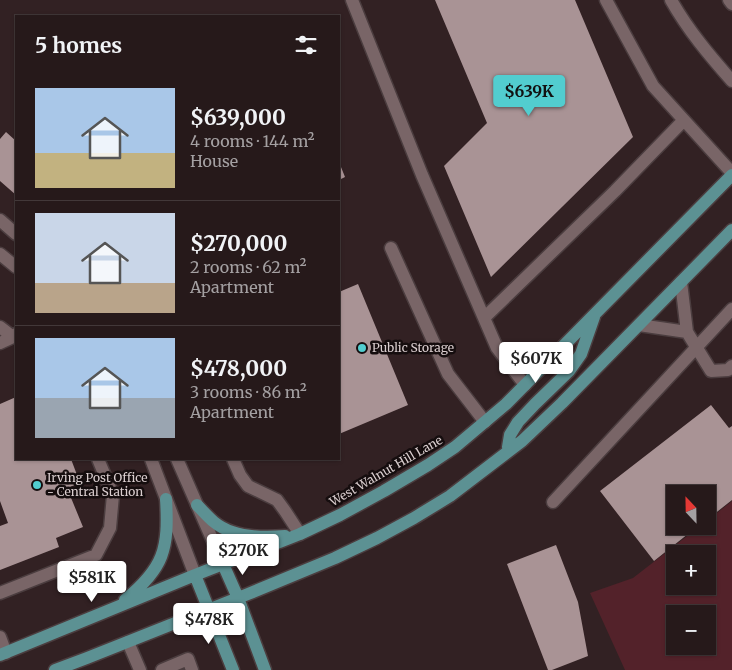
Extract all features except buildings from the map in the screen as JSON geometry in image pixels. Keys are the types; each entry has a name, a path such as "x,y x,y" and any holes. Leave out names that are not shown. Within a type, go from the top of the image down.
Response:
{"main road":[{"name":"West Walnut Hill Lane","path":"3,654 300,534 340,515 428,465 486,422 506,404 732,174"},
{"path":"55,670 335,558 377,538 450,496 522,441 562,403 732,230"},
{"path":"510,450 508,447 510,436 518,422 569,371 582,354 595,314"},
{"path":"116,608 140,588 153,573 162,557 168,525 166,499"},
{"path":"197,505 214,522 229,531 266,537 300,534"},
{"path":"223,564 265,670"},
{"path":"195,575 234,670"}],"street":[{"path":"352,0 418,166 497,348 525,385"},
{"path":"606,0 653,86 732,174"},
{"path":"671,0 695,37 732,81"},
{"path":"729,0 732,4"},
{"path":"484,318 616,191 684,120"},
{"path":"0,220 15,233"},
{"path":"391,248 448,374 486,422"},
{"path":"0,254 15,266"},
{"path":"681,282 687,332 696,347 712,371 728,370 732,366"},
{"path":"553,502 732,309"},
{"path":"639,324 687,332"},
{"path":"0,327 15,336"},
{"path":"0,343 15,336"},
{"path":"0,594 96,555 110,528 113,495 98,460"},
{"path":"151,460 195,575"},
{"path":"176,460 223,564"},
{"path":"233,460 240,475 248,486 277,500 300,534"},
{"path":"0,637 3,654"},
{"path":"128,642 140,670"},
{"path":"162,670 188,659 192,670"}],"shaded area":[{"path":"732,501 732,670 625,670 590,593 633,578 666,552 666,595 716,595 716,545 676,545 688,535 716,535 716,514"}],"place":[{"name":"Public Storage","path":"362,348"},
{"name":"Irving Post Office - Central Station","path":"37,485"}]}
